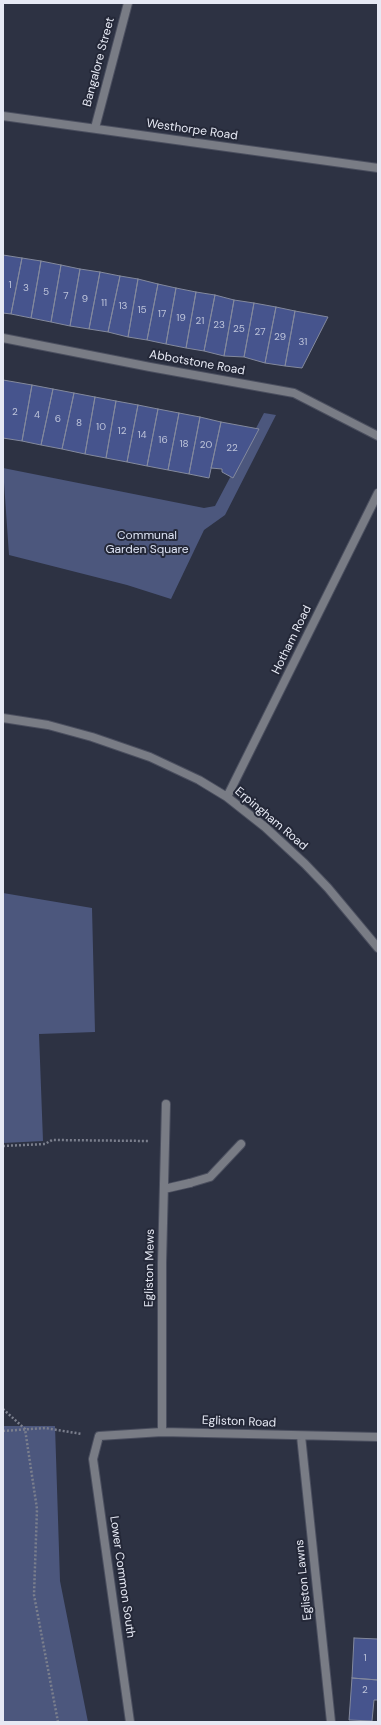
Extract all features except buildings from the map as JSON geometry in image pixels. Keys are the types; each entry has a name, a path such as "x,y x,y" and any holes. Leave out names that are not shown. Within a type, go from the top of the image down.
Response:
{"street":[{"name":"Bangalore Street","path":"95,128 128,3"},
{"name":"Westhorpe Road","path":"3,116 378,168"},
{"name":"Abbotstone Road","path":"3,338 294,393 378,436"},
{"name":"Hotham Road","path":"227,797 378,493"},
{"name":"Erpingham Road","path":"3,718 48,725 92,737 143,755 199,780 227,797 265,826 305,864 328,888 378,948"},
{"name":"Egliston Mews","path":"162,1432 162,1263 166,1104"},
{"path":"164,1189 210,1177 241,1144"},
{"name":"Egliston Road","path":"99,1436 162,1432 378,1437"},
{"name":"Lower Common South","path":"99,1436 92,1459 130,1722"},
{"name":"Egliston Lawns","path":"301,1436 331,1722"}],"path":[{"path":"3,1146 45,1144 52,1140 148,1141 166,1145"},
{"path":"3,1409 25,1429 38,1509 34,1595 58,1722"},
{"path":"3,1431 45,1428 99,1436"}],"green space":[{"name":"Communal Garden Square","path":"264,413 276,415 225,515 204,530 171,599 127,585 9,555 3,468 204,508 215,506"},
{"path":"3,893 92,908 95,1032 39,1034 43,1141 3,1143"},
{"path":"3,1426 55,1426 60,1581 88,1722 3,1722"}]}
